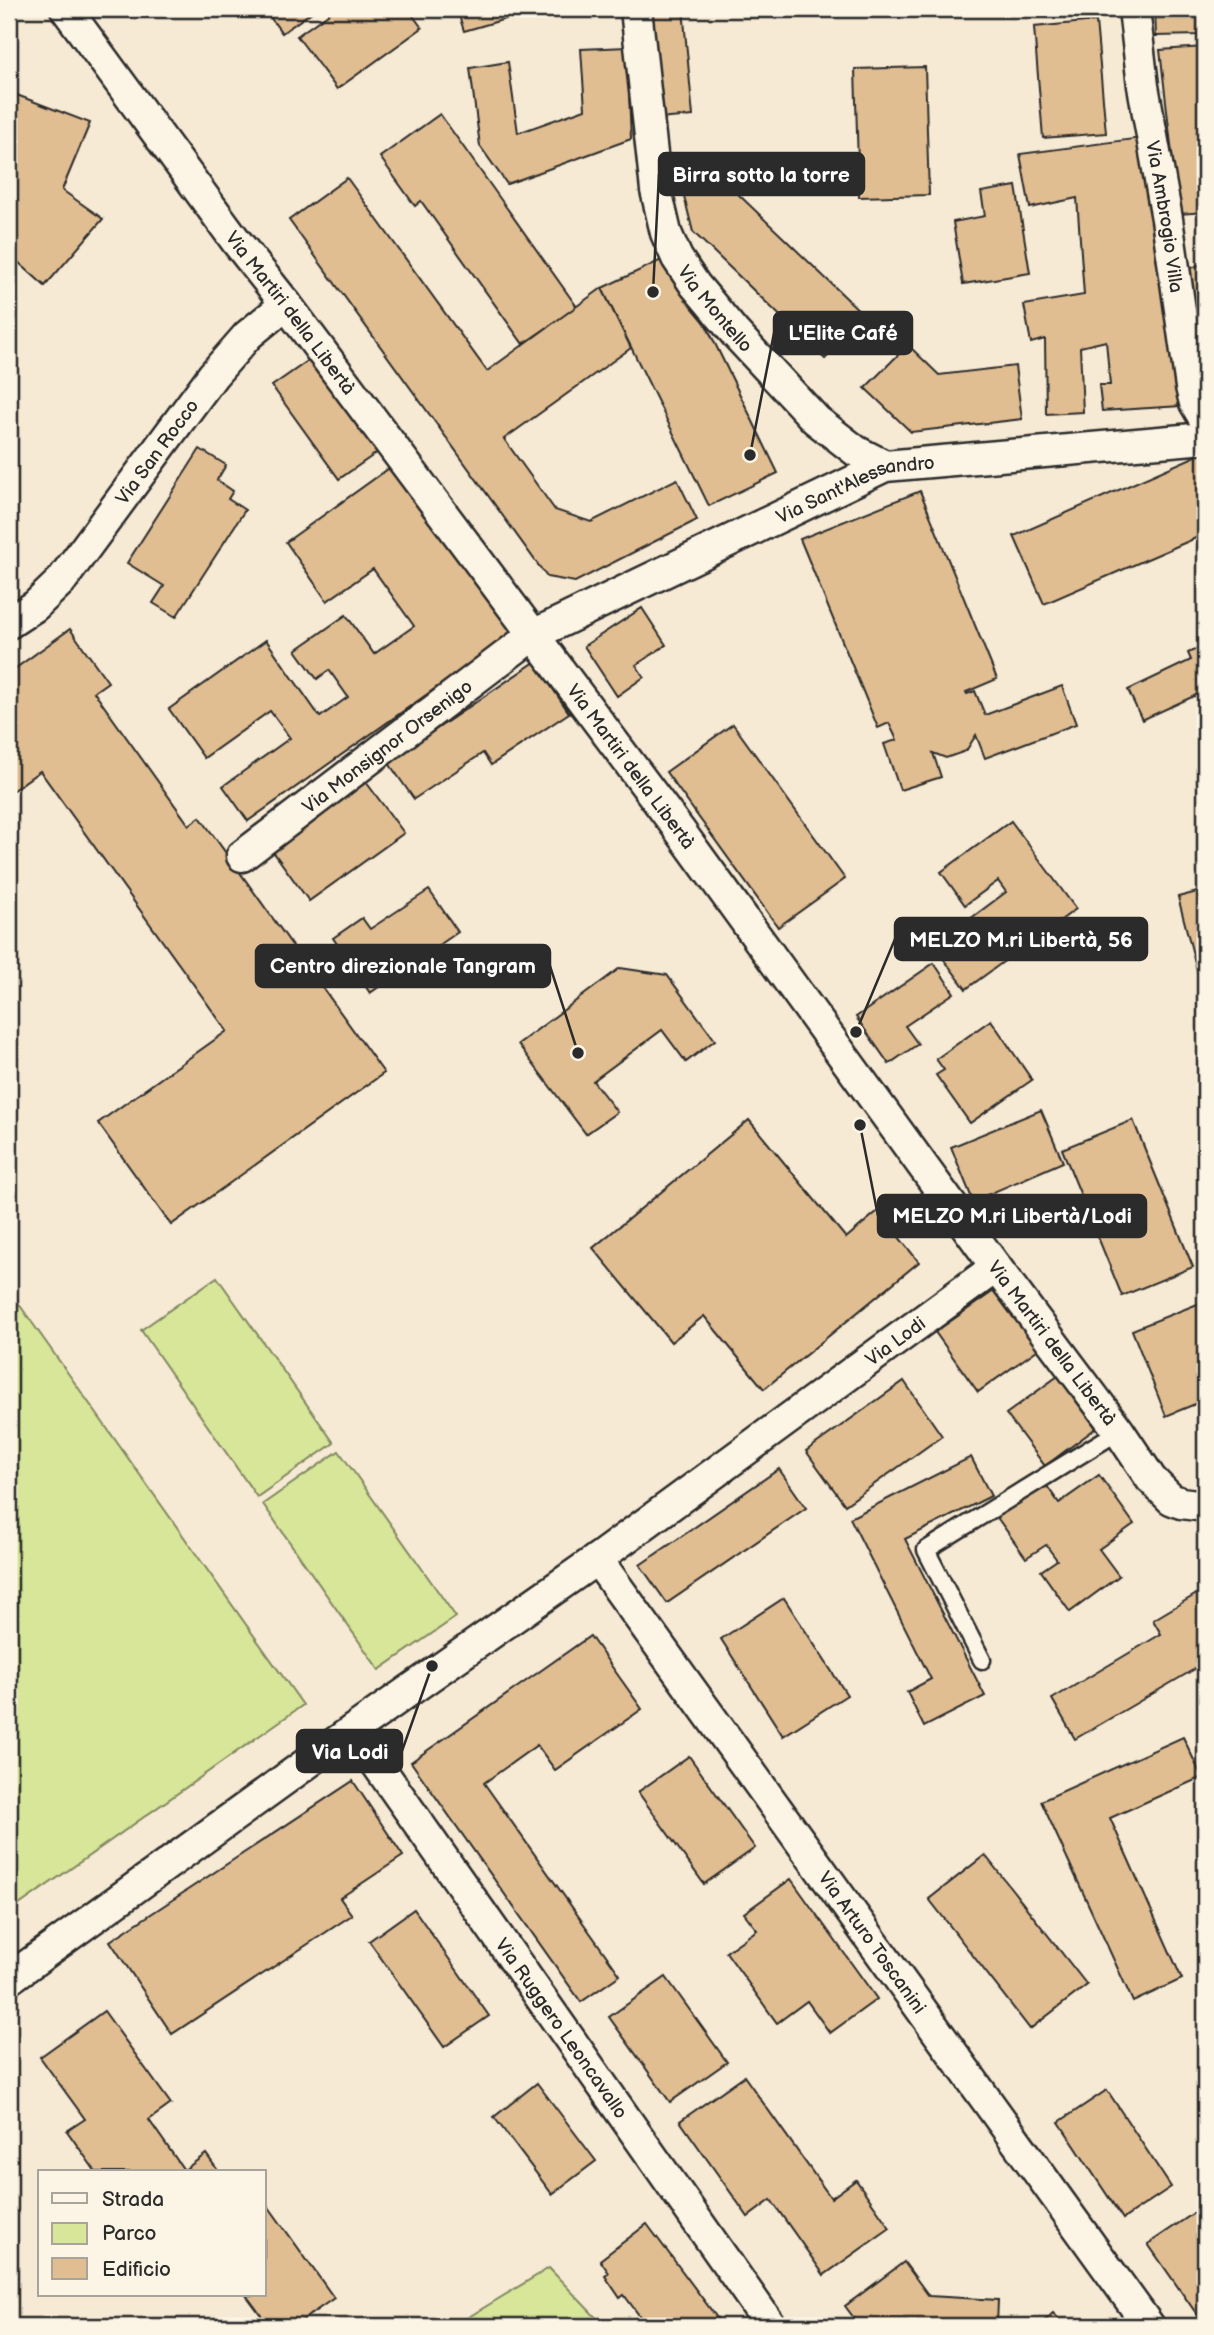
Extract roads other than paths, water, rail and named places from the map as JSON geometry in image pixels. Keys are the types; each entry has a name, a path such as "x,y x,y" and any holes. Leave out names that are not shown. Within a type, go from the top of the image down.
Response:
{"street":[{"name":"Via Martiri della Libertà","path":"66,9 236,241 680,831 996,1267 1119,1431 1144,1470 1163,1493 1181,1503 1205,1506"},
{"name":"Via Montello","path":"636,9 656,190 666,233 677,258 695,285 790,395 830,432 856,451 885,466"},
{"name":"Via Ambrogio Villa","path":"1133,9 1141,77 1170,232 1191,387 1195,403 1205,420"},
{"name":"Via San Rocco","path":"9,623 34,606 61,581 213,374 247,335 286,304"},
{"name":"Via Sant'Alessandro","path":"533,635 885,466 1205,438"},
{"name":"Via San Rocco","path":"9,641 34,606"},
{"name":"Via Monsignor Orsenigo","path":"242,856 533,635"},
{"name":"Via Lodi","path":"9,1979 353,1730 597,1559 996,1267"},
{"name":"Via Arturo Toscanini","path":"597,1559 1149,2326"},
{"name":"Via Ruggero Leoncavallo","path":"353,1730 771,2326"}],"lane":[{"path":"982,1660 926,1550 1119,1431"}],"place":[{"name":"Birra sotto la torre","path":"653,292"},
{"name":"L'Elite Café","path":"750,455"},
{"name":"MELZO M.ri Libertà, 56","path":"856,1032"},
{"name":"Centro direzionale Tangram","path":"578,1053"},
{"name":"MELZO M.ri Libertà/Lodi","path":"860,1125"},
{"name":"Via Lodi","path":"432,1666"}]}
